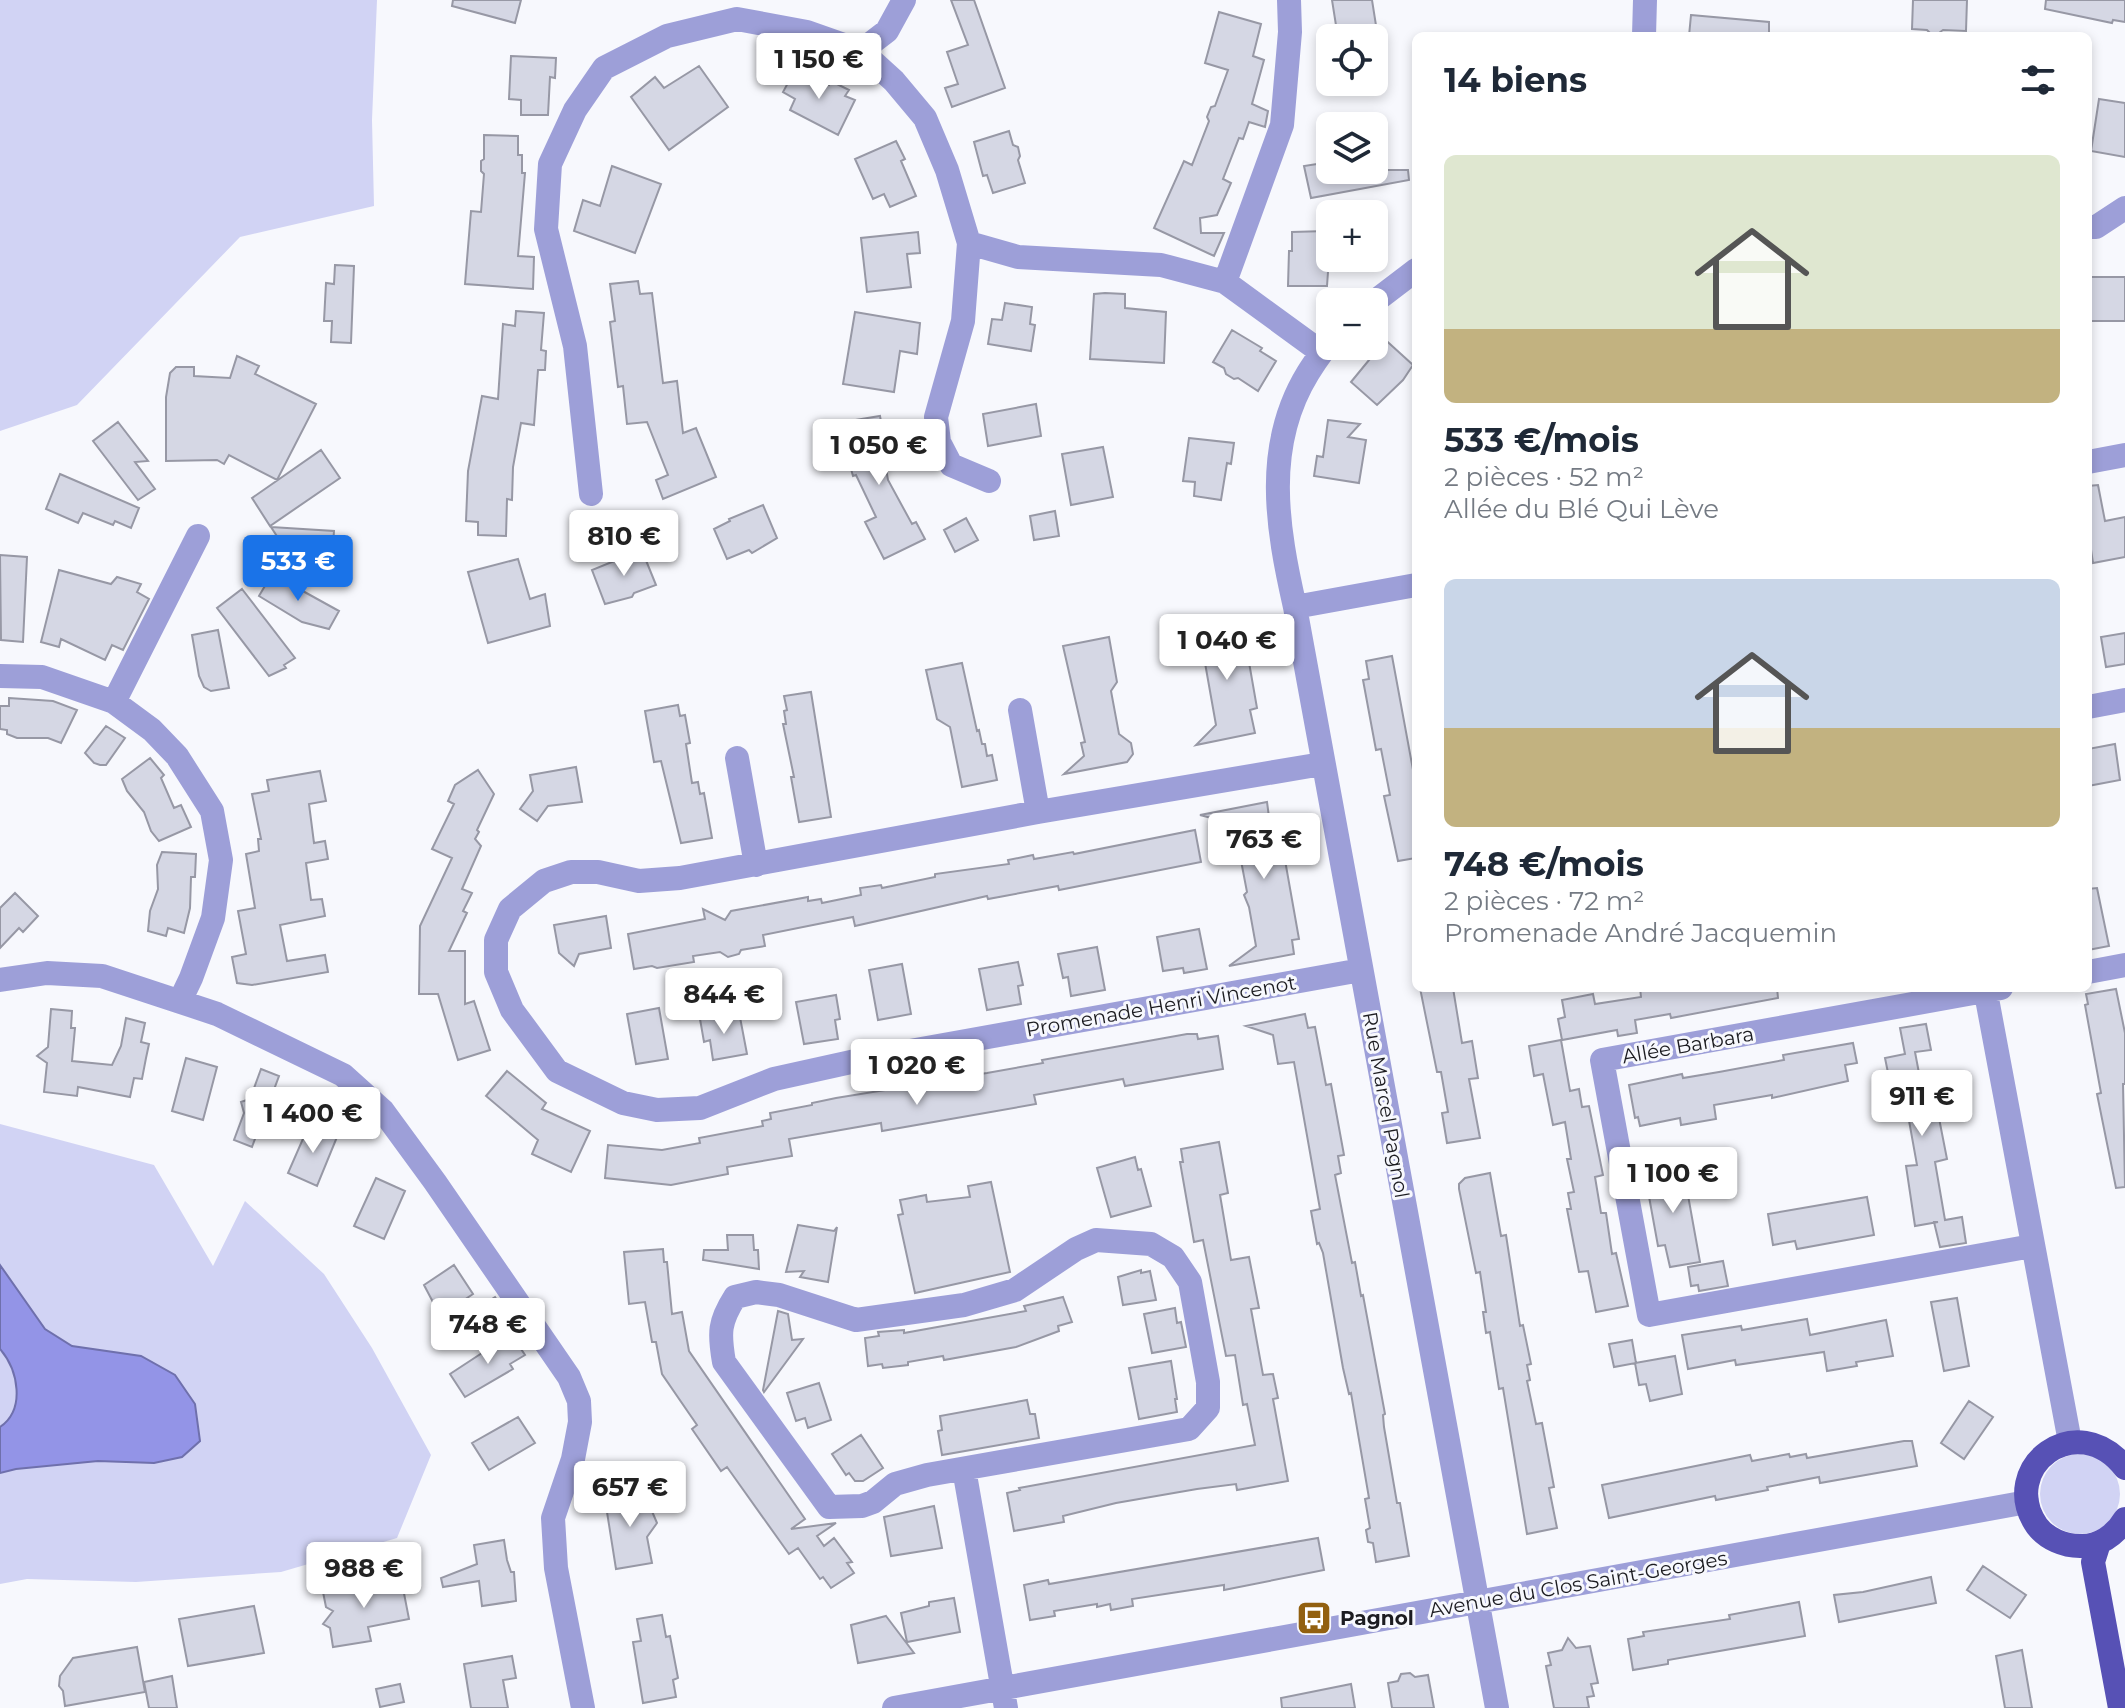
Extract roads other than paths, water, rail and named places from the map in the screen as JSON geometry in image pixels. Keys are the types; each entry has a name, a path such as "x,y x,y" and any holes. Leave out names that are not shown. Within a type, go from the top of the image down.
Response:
{"main road":[{"path":"2125,1468 2116,1456 2102,1447 2087,1442 2070,1442 2055,1447 2041,1457 2032,1470 2027,1486 2027,1502 2032,1517 2053,1540 2068,1546 2084,1547 2099,1543 2112,1536 2125,1519"},
{"path":"2099,1543 2093,1562 2120,1708"}],"street":[{"path":"861,51 887,31 904,0"},
{"path":"1225,282 1282,125 1290,32 1289,0"},
{"path":"1644,32 1645,0"},
{"path":"591,494 575,346 546,229 550,164 575,110 604,68 667,36 737,19 807,32 861,51 894,81 925,118 947,170 969,243 963,321 936,417 939,442 951,465 989,481"},
{"path":"2092,227 2125,208"},
{"path":"969,243 1018,257 1161,265 1225,282 1316,341"},
{"path":"1388,291 1412,273"},
{"name":"Rue Marcel Pagnol","path":"1317,360 1295,394 1280,438 1276,496 1283,553 1497,1708"},
{"path":"2092,461 2125,455"},
{"path":"114,702 198,536"},
{"path":"1295,607 1412,586"},
{"path":"0,676 42,677 114,702 152,730 177,756 212,811 221,860 213,918 180,1001"},
{"path":"2092,706 2125,700"},
{"path":"1020,710 1038,812"},
{"path":"737,758 756,865"},
{"name":"Promenade Henri Vincenot","path":"1322,764 680,878 639,881 598,872 571,872 544,881 510,909 496,940 496,972 512,1010 557,1071 623,1103 657,1110 700,1108 774,1079 860,1060 1361,970"},
{"path":"2092,971 2125,965"},
{"path":"0,980 47,973 102,976 180,1001 217,1014 332,1069 383,1111 569,1377 579,1401 580,1422 573,1459 553,1518 556,1568 583,1708"},
{"name":"Allée Barbara","path":"1975,992 1602,1060 1649,1315 2032,1246"},
{"path":"1991,992 2032,1246 2070,1442"},
{"path":"1096,1240 1151,1244 1173,1257 1190,1282 1208,1382 1208,1408 1189,1429 964,1469 895,1484 873,1502 862,1506 829,1507 724,1362 720,1338 722,1317 735,1297 756,1292 779,1295 856,1320 986,1300 1015,1290 1076,1249 1096,1240"},
{"path":"964,1469 1004,1698"},
{"name":"Avenue du Clos Saint-Georges","path":"894,1708 1004,1698 1477,1602 2027,1502"}],"water":[{"path":"0,1265 45,1329 72,1346 141,1356 175,1375 195,1404 200,1441 182,1457 154,1463 98,1461 0,1473 0,1427 14,1410 16,1389 11,1368 0,1349"}],"place":[{"name":"Pagnol","path":"1314,1618"}]}
